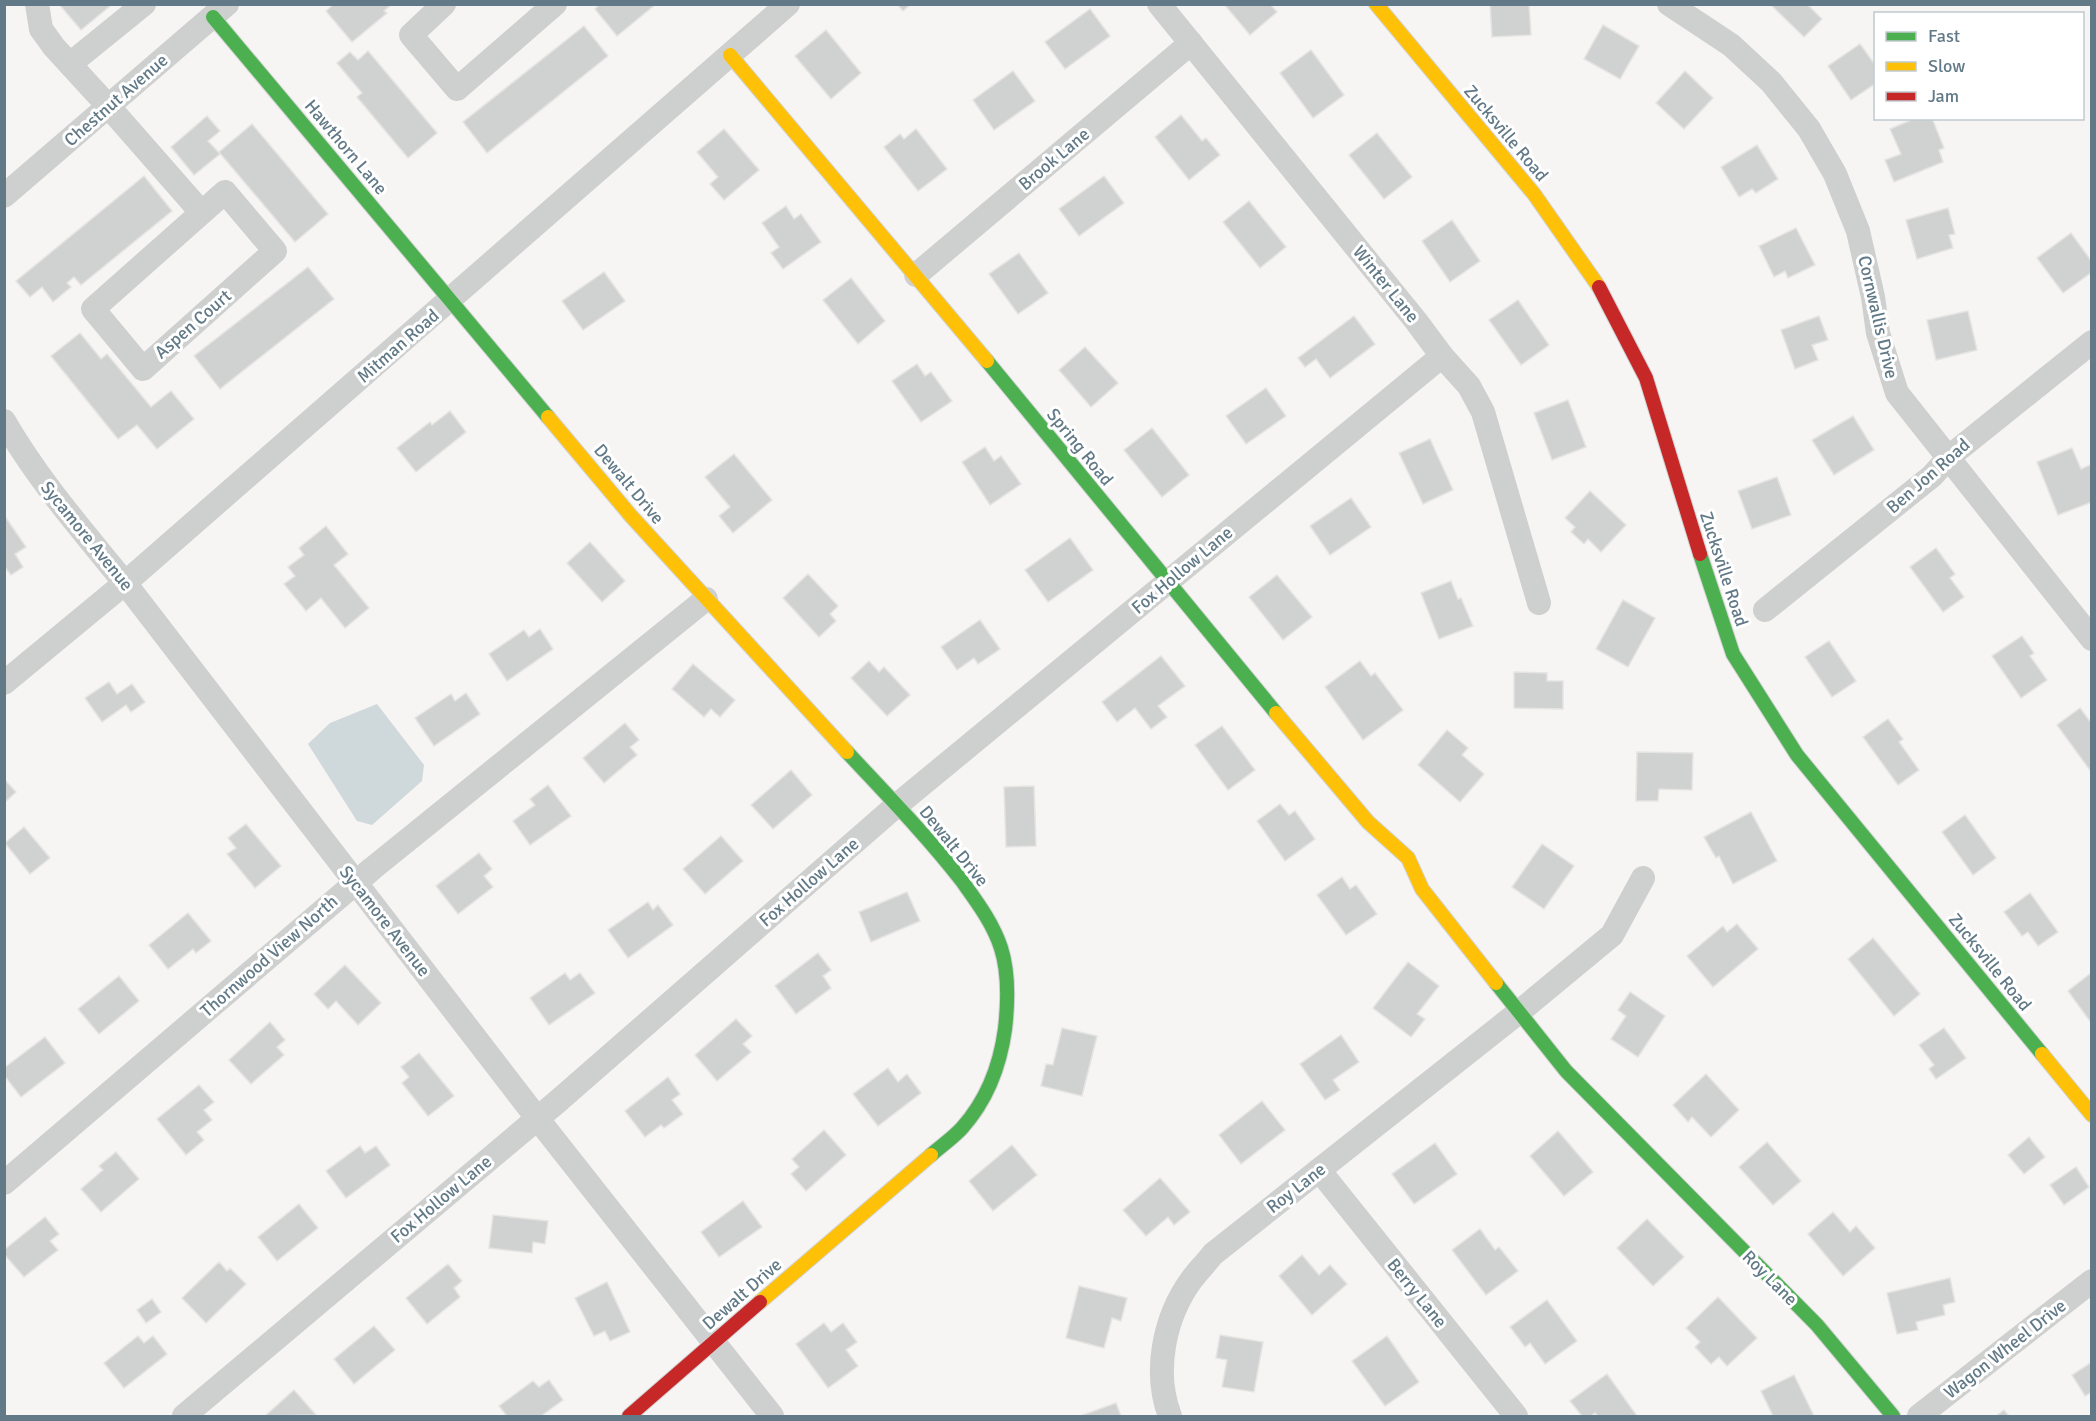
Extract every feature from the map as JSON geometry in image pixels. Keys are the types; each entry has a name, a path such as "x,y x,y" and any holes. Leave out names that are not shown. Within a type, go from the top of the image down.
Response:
{"street":[{"path":"37,4 41,29 54,47 201,212"},
{"path":"70,64 144,4"},
{"path":"444,4 411,34 457,89 555,4"},
{"name":"Mitman Road","path":"4,683 125,583 788,4"},
{"name":"Winter Lane","path":"1159,4 1442,356 1469,386 1483,411 1539,603"},
{"name":"Cornwallis Drive","path":"1669,4 1731,45 1771,82 1809,129 1835,174 1858,231 1873,297 1878,333 1897,393 2091,639"},
{"name":"Zucksville Road","path":"1379,6 1534,194 1598,285 1647,378 1709,585 1733,654 1769,712 1797,755 2091,1115"},
{"name":"Chestnut Avenue","path":"4,196 220,10"},
{"name":"Hawthorn Lane","path":"220,10 451,300"},
{"name":"Brook Lane","path":"916,275 1191,43"},
{"name":"Spring Road","path":"730,55 916,275 1167,582 1368,822 1408,858"},
{"name":"Aspen Court","path":"225,192 275,251 143,369 93,309 201,212 225,192"},
{"name":"Dewalt Drive","path":"451,300 631,516 944,857 985,917 1002,950 1008,995 1004,1036 998,1062 987,1091 962,1128 629,1416"},
{"name":"Ben Jon Road","path":"1765,610 1932,476 1949,457 2091,342"},
{"name":"Fox Hollow Lane","path":"184,1416 537,1118 897,806 1442,356"},
{"name":"Sycamore Avenue","path":"4,420 46,486 125,583 537,1118 772,1416"},
{"name":"Thornwood View North","path":"4,1183 356,883 706,599"},
{"name":"Roy Lane","path":"1408,858 1422,889 1566,1071 1817,1325 1893,1416"},
{"path":"1519,1012 1612,935 1643,878"},
{"name":"Roy Lane","path":"1170,1416 1164,1399 1161,1366 1167,1332 1176,1307 1191,1280 1213,1254 1519,1012"},
{"name":"Berry Lane","path":"1319,1170 1516,1416"},
{"name":"Wagon Wheel Drive","path":"1919,1416 2091,1281"}],"shaded area":[{"path":"377,704 424,765 422,781 372,825 357,821 308,744 330,723"}],"building":[{"path":"59,4 109,4 110,6 81,30"},
{"path":"334,4 392,4 384,11 387,13 352,42 326,11"},
{"path":"600,4 656,4 617,36 595,9"},
{"path":"897,4 911,4 903,11"},
{"path":"1224,4 1270,4 1277,12 1250,35"},
{"path":"1490,4 1529,4 1531,35 1492,37"},
{"path":"1770,4 1807,4 1822,19 1804,37"},
{"path":"1090,9 1110,36 1065,69 1045,42"},
{"path":"1603,25 1639,46 1620,79 1584,59"},
{"path":"584,26 608,56 487,153 463,122"},
{"path":"826,30 861,73 831,99 795,56"},
{"path":"1860,44 1874,63 1874,84 1851,100 1828,66"},
{"path":"1311,50 1344,95 1313,118 1280,73"},
{"path":"368,51 437,133 408,158 357,97 362,93 337,63 350,52 358,60"},
{"path":"1013,71 1035,101 994,130 973,100"},
{"path":"1685,71 1713,98 1684,129 1656,103"},
{"path":"1181,115 1202,141 1206,138 1220,155 1189,180 1155,137"},
{"path":"207,116 220,131 208,141 220,154 194,175 171,147"},
{"path":"1911,120 1933,120 1944,148 1939,150 1943,162 1894,182 1885,160 1901,154 1890,129"},
{"path":"252,124 328,214 295,242 219,152"},
{"path":"724,129 759,170 724,200 710,184 718,177 697,152"},
{"path":"916,129 947,169 918,191 884,147 900,134 904,139"},
{"path":"1377,133 1412,177 1384,199 1349,155"},
{"path":"1757,145 1778,179 1756,193 1752,189 1739,197 1721,167"},
{"path":"144,176 172,211 81,285 74,277 67,283 71,287 53,302 42,287 30,297 16,281"},
{"path":"1104,176 1124,203 1079,236 1059,209"},
{"path":"1249,201 1286,247 1260,268 1223,222"},
{"path":"786,206 794,219 801,214 821,242 783,269 771,253 779,247 762,223"},
{"path":"1948,208 1955,234 1949,235 1953,248 1917,259 1906,220"},
{"path":"1452,220 1480,261 1450,282 1422,241"},
{"path":"1796,228 1815,265 1788,278 1785,271 1774,277 1759,246"},
{"path":"2071,233 2092,262 2092,272 2063,293 2037,258"},
{"path":"1019,253 1048,293 1018,314 989,274"},
{"path":"308,267 334,299 220,389 194,356"},
{"path":"604,272 625,301 583,330 562,301"},
{"path":"851,278 885,321 858,344 823,300"},
{"path":"1518,300 1549,345 1521,365 1489,320"},
{"path":"1968,311 1977,350 1936,360 1927,320"},
{"path":"1354,316 1375,344 1330,378 1316,359 1305,367 1298,358"},
{"path":"1819,316 1828,340 1812,345 1818,360 1795,369 1781,330"},
{"path":"80,333 101,359 107,354 151,407 171,391 194,419 157,449 137,425 118,439 51,356"},
{"path":"1085,347 1118,383 1091,407 1059,370"},
{"path":"917,364 925,376 931,372 952,401 921,422 892,381"},
{"path":"1266,388 1286,416 1246,444 1226,416"},
{"path":"1568,400 1586,447 1552,460 1534,413"},
{"path":"450,411 466,432 416,472 397,448 430,422 432,425"},
{"path":"1853,416 1874,450 1834,475 1812,440"},
{"path":"1152,428 1189,475 1162,497 1124,450"},
{"path":"1430,439 1453,490 1423,504 1399,453"},
{"path":"985,447 994,461 1001,456 1021,484 990,505 962,462"},
{"path":"2072,448 2081,469 2090,465 2092,469 2092,502 2058,515 2037,462"},
{"path":"734,454 772,500 733,533 719,516 730,507 705,477"},
{"path":"1777,477 1791,515 1752,529 1738,491"},
{"path":"1590,491 1626,525 1601,552 1588,539 1584,544 1571,532 1575,527 1565,518"},
{"path":"1351,498 1371,527 1330,555 1310,526"},
{"path":"4,515 26,547 15,554 23,567 11,575 4,566"},
{"path":"326,526 348,554 334,565 369,608 345,628 321,598 306,611 284,584 295,576 288,567 304,555 299,548"},
{"path":"1070,538 1093,570 1048,602 1025,570"},
{"path":"590,542 625,581 602,602 567,563"},
{"path":"1936,548 1955,574 1950,578 1964,597 1943,612 1910,567"},
{"path":"808,574 838,606 830,614 836,621 819,637 783,598"},
{"path":"1277,575 1312,617 1283,640 1249,597"},
{"path":"1451,581 1473,626 1439,639 1421,593"},
{"path":"1623,600 1655,618 1628,667 1596,649"},
{"path":"980,620 1000,649 978,664 974,658 957,670 941,647"},
{"path":"540,629 553,649 507,681 489,654 524,630 529,637"},
{"path":"2022,636 2034,653 2030,656 2047,680 2021,698 1992,656"},
{"path":"1829,641 1856,681 1832,697 1805,657"},
{"path":"1161,656 1185,686 1158,706 1167,717 1151,729 1135,708 1117,722 1102,702"},
{"path":"869,661 879,672 884,667 910,695 887,716 851,678"},
{"path":"1360,661 1371,676 1375,673 1403,710 1363,740 1325,687"},
{"path":"693,664 735,700 720,717 711,709 704,717 672,689"},
{"path":"1514,672 1547,673 1547,681 1563,681 1563,709 1514,708"},
{"path":"109,682 117,694 132,684 145,702 131,712 126,705 102,722 85,698"},
{"path":"466,693 480,714 434,746 415,718 451,694 455,701"},
{"path":"2080,708 2092,724 2092,773 2057,725"},
{"path":"1888,719 1903,739 1899,742 1919,770 1898,785 1863,737"},
{"path":"625,723 639,740 630,747 637,755 604,783 583,758"},
{"path":"1222,726 1255,770 1228,790 1195,745"},
{"path":"1447,730 1468,748 1462,755 1484,774 1460,802 1418,765"},
{"path":"1637,752 1693,753 1692,790 1659,789 1658,801 1636,801"},
{"path":"791,770 812,795 773,829 751,805"},
{"path":"4,779 16,792 4,803"},
{"path":"548,785 571,816 530,845 513,821 535,805 530,799"},
{"path":"1034,786 1036,846 1006,847 1004,787"},
{"path":"1280,804 1289,815 1295,811 1315,839 1285,861 1257,821"},
{"path":"1751,812 1777,861 1733,884 1719,856 1716,858 1704,837"},
{"path":"1965,815 1996,858 1973,875 1942,832"},
{"path":"246,824 281,866 255,888 227,854 236,848 228,838"},
{"path":"24,827 50,858 30,874 5,843"},
{"path":"721,836 743,861 705,894 683,869"},
{"path":"1542,844 1574,866 1544,909 1512,887"},
{"path":"479,853 492,869 484,876 493,887 458,914 436,886"},
{"path":"1342,877 1350,889 1356,885 1377,914 1346,935 1317,895"},
{"path":"907,892 920,921 871,942 859,912"},
{"path":"2030,893 2058,932 2038,946 2028,932 2022,936 2004,912"},
{"path":"648,902 653,910 658,905 673,925 628,958 608,930"},
{"path":"188,913 211,941 196,953 193,949 168,969 149,945"},
{"path":"1737,924 1758,949 1713,987 1687,956 1723,926 1727,932"},
{"path":"1873,938 1920,994 1894,1016 1848,959"},
{"path":"818,953 831,970 823,976 831,988 796,1014 775,986"},
{"path":"1408,962 1439,986 1417,1014 1425,1019 1411,1037 1373,1008"},
{"path":"345,965 381,1003 358,1025 336,1001 328,1009 314,994"},
{"path":"565,973 570,980 580,973 595,993 549,1025 530,998"},
{"path":"2092,974 2092,1024 2068,991"},
{"path":"119,976 139,1001 99,1034 78,1009"},
{"path":"1630,992 1665,1016 1638,1057 1611,1039 1626,1016 1618,1010"},
{"path":"736,1019 752,1036 743,1044 751,1052 717,1081 695,1055"},
{"path":"270,1022 285,1040 277,1047 284,1055 251,1084 229,1060"},
{"path":"1062,1028 1097,1036 1082,1096 1041,1086 1046,1064 1053,1065"},
{"path":"1944,1028 1966,1058 1936,1079 1929,1069 1934,1065 1919,1045"},
{"path":"1341,1035 1359,1062 1333,1080 1340,1090 1325,1100 1300,1064"},
{"path":"45,1037 65,1063 21,1097 4,1075 4,1068"},
{"path":"419,1053 454,1096 428,1116 402,1083 409,1077 401,1067"},
{"path":"888,1068 898,1082 907,1074 921,1093 878,1126 853,1094"},
{"path":"1706,1074 1739,1110 1711,1137 1692,1117 1688,1122 1673,1105"},
{"path":"668,1077 680,1094 672,1100 683,1114 664,1128 661,1125 645,1137 625,1111"},
{"path":"199,1085 214,1102 204,1110 212,1120 197,1132 204,1140 186,1155 157,1119"},
{"path":"1262,1101 1285,1130 1241,1164 1219,1135"},
{"path":"824,1130 846,1155 806,1191 791,1174 799,1167 792,1159"},
{"path":"1558,1131 1593,1172 1564,1196 1530,1156"},
{"path":"2029,1137 2045,1157 2024,1174 2008,1155"},
{"path":"1767,1142 1801,1181 1773,1205 1739,1167"},
{"path":"1435,1143 1457,1174 1414,1204 1392,1174"},
{"path":"1012,1145 1037,1175 993,1211 969,1181"},
{"path":"360,1146 365,1153 376,1146 390,1165 346,1198 326,1171"},
{"path":"116,1152 139,1179 101,1212 81,1189 103,1170 99,1166"},
{"path":"2076,1167 2089,1187 2064,1205 2050,1185"},
{"path":"1160,1178 1190,1212 1174,1225 1168,1217 1146,1236 1123,1210"},
{"path":"743,1201 762,1227 719,1257 701,1232"},
{"path":"299,1204 318,1228 277,1261 258,1237"},
{"path":"1833,1212 1850,1232 1856,1226 1875,1248 1843,1276 1808,1234"},
{"path":"493,1215 548,1221 545,1244 533,1242 532,1253 489,1248"},
{"path":"45,1217 59,1234 50,1241 58,1250 24,1277 4,1254 4,1250"},
{"path":"1647,1219 1684,1257 1653,1286 1617,1248"},
{"path":"1480,1229 1495,1250 1499,1247 1518,1271 1486,1295 1452,1250"},
{"path":"1302,1255 1319,1275 1330,1265 1347,1284 1312,1315 1279,1276"},
{"path":"219,1262 227,1271 230,1268 246,1284 206,1323 182,1298"},
{"path":"448,1264 462,1281 454,1288 460,1297 427,1324 406,1298"},
{"path":"1950,1278 1955,1302 1943,1305 1945,1315 1916,1322 1918,1330 1897,1334 1887,1293"},
{"path":"607,1282 630,1332 610,1341 605,1331 594,1336 575,1298"},
{"path":"1079,1286 1127,1298 1121,1321 1112,1318 1104,1348 1066,1338"},
{"path":"1718,1297 1757,1338 1727,1366 1719,1357 1711,1364 1695,1347 1700,1342 1686,1328"},
{"path":"152,1299 161,1312 146,1323 137,1310"},
{"path":"1547,1300 1577,1341 1545,1364 1530,1343 1525,1347 1510,1327"},
{"path":"824,1323 831,1332 843,1323 857,1342 846,1350 858,1366 828,1388 796,1344"},
{"path":"374,1326 395,1350 354,1384 334,1359"},
{"path":"1220,1335 1263,1342 1254,1392 1222,1387 1227,1360 1216,1358"},
{"path":"138,1336 144,1343 153,1336 167,1354 124,1388 104,1363"},
{"path":"1387,1336 1419,1382 1385,1406 1352,1361"},
{"path":"2092,1362 2092,1392 2085,1396 2072,1375"},
{"path":"1607,1374 1637,1416 1598,1416 1595,1413 1591,1416 1582,1416 1570,1401"},
{"path":"1794,1375 1814,1416 1773,1416 1761,1391"},
{"path":"549,1380 563,1400 541,1416 507,1416 499,1406 533,1381 539,1387"},
{"path":"294,1390 316,1415 265,1416"},
{"path":"1116,1403 1121,1416 1080,1416"},
{"path":"2004,1410 2009,1416 1996,1416"}],"traffic: fast":[{"path":"213,17 548,417"},
{"path":"987,361 1276,713"},
{"path":"1700,554 1733,654 1797,755 2042,1054"},
{"path":"847,752 921,831 962,881 989,921 1004,958 1007,978 1007,1009 1003,1043 996,1069 979,1106 971,1117 958,1132 931,1155"},
{"path":"1496,983 1566,1071 1817,1325 1893,1416"}],"traffic: slow":[{"path":"1376,4 1534,194 1599,287"},
{"path":"730,55 987,361"},
{"path":"548,417 631,516 847,752"},
{"path":"1276,713 1368,822 1408,858 1422,889 1496,983"},
{"path":"2042,1054 2092,1115"},
{"path":"760,1302 931,1155"}],"traffic: jam":[{"path":"1599,287 1646,378 1700,554"},
{"path":"629,1416 760,1302"}]}
